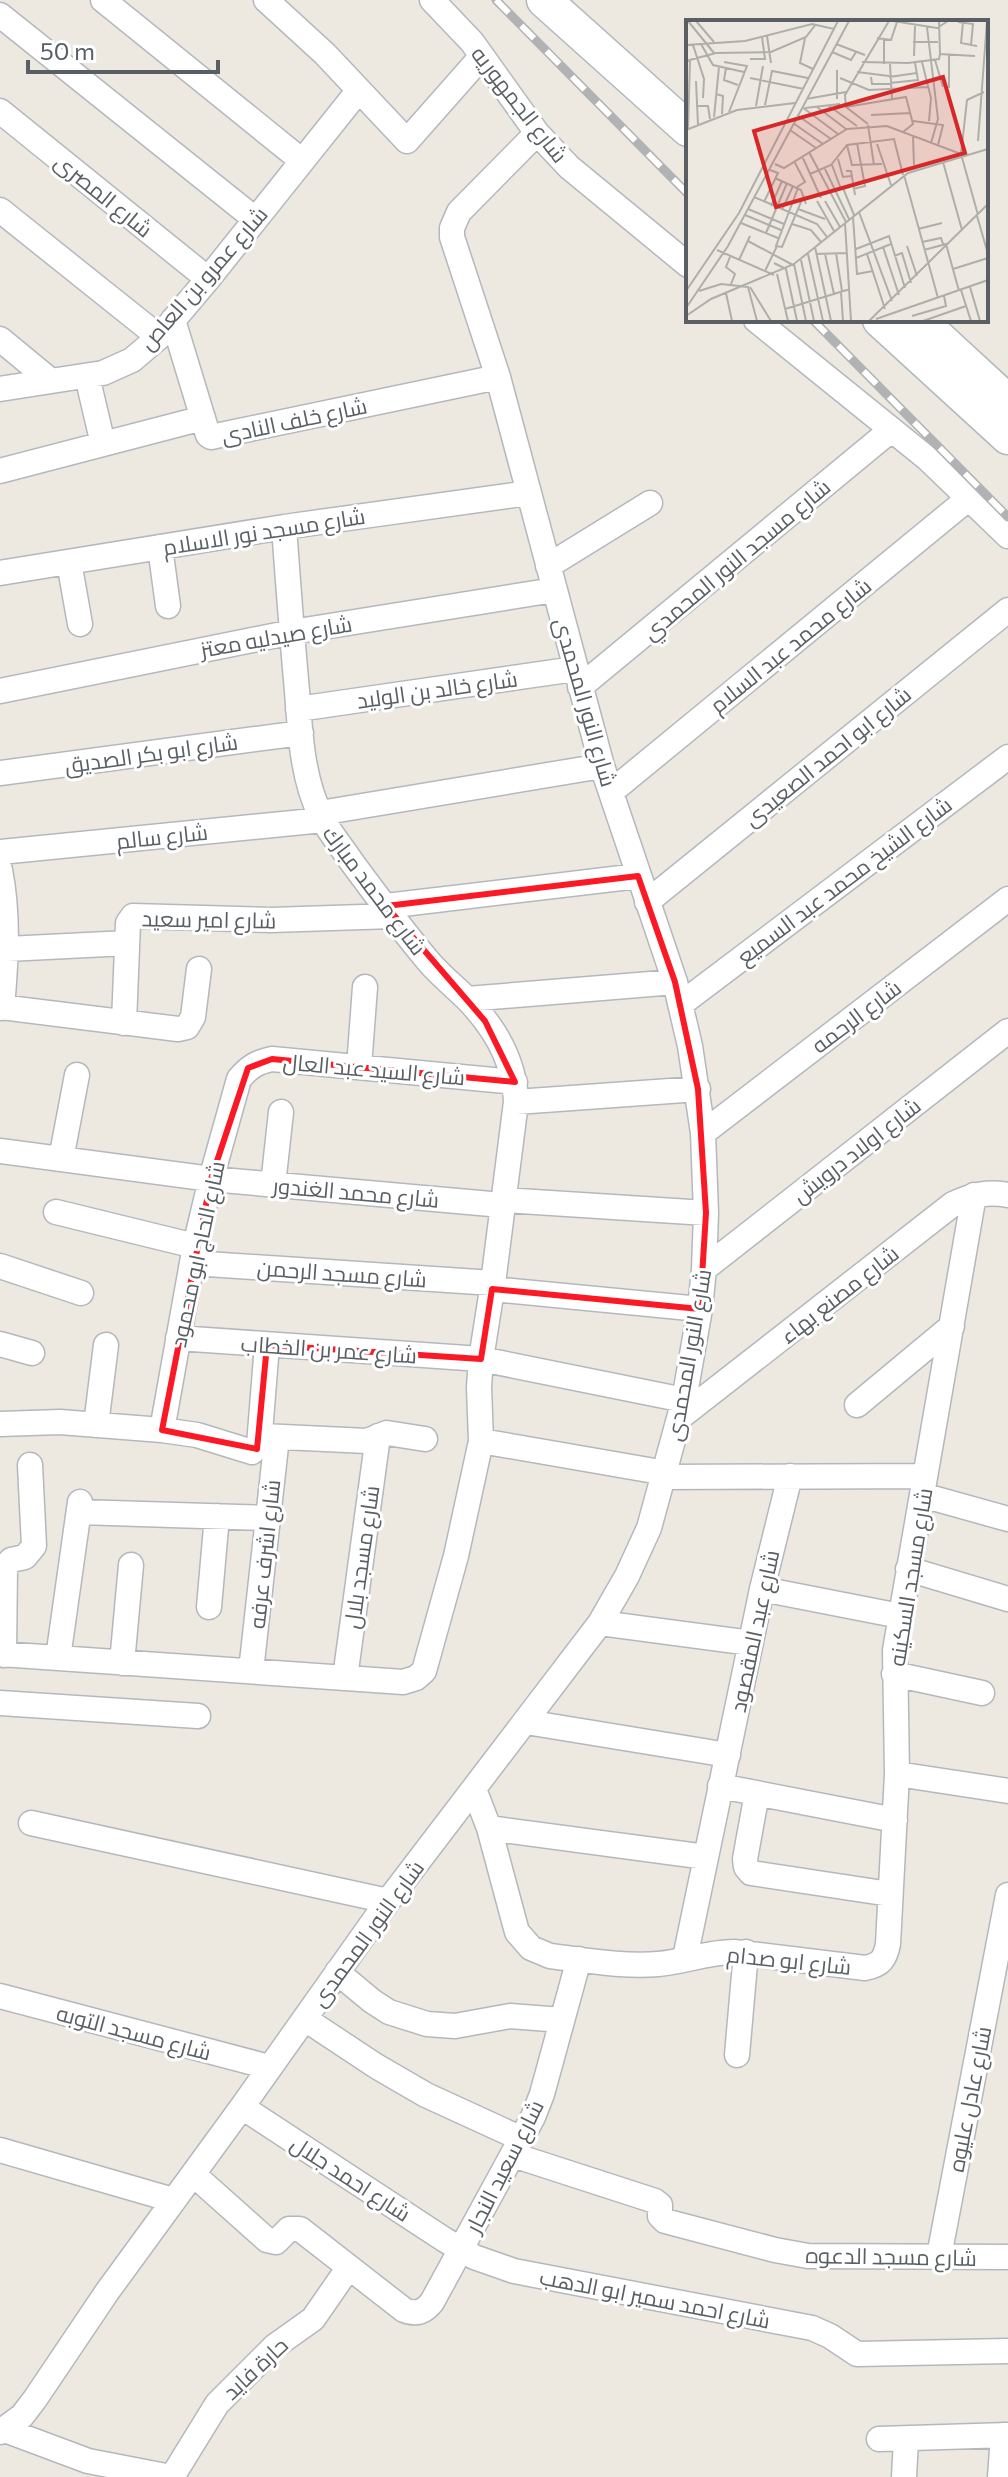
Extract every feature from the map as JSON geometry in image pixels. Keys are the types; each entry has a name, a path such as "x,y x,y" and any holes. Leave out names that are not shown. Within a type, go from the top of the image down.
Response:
{"main road":[{"path":"544,0 686,127"},
{"path":"882,322 1008,437"},
{"path":"921,322 1008,402"}],"street":[{"path":"103,0 301,160"},
{"path":"266,0 325,54 407,141 482,56"},
{"name":"شارع الجمهوريه","path":"432,0 482,56 537,133 569,167 686,263"},
{"path":"0,15 255,219"},
{"name":"شارع عمرو بن العاص","path":"0,389 103,373 132,360 166,329 359,90"},
{"name":"شارع المصرى","path":"0,111 208,279"},
{"name":"شارع النور المحمدى","path":"3,2431 22,2416 35,2399 107,2292 388,1901 600,1623 627,1576 649,1528 681,1409 700,1309 704,1269 706,1213 698,1089 678,993 602,766 498,377 452,237 452,228 459,212 537,133"},
{"path":"0,210 166,329"},
{"path":"758,322 928,459 1008,536"},
{"name":"شارع خلف النادى","path":"166,329 208,435 214,438 498,377"},
{"path":"0,339 51,381"},
{"path":"87,376 103,444"},
{"path":"0,471 203,418"},
{"name":"شارع مسجد النور المحمدي","path":"578,678 891,430"},
{"name":"شارع مسجد نور الاسلام","path":"0,573 284,527 529,493"},
{"name":"شارع محمد عبد السلام","path":"611,792 969,498"},
{"path":"551,578 650,503"},
{"name":"شارع محمد مبارك","path":"284,527 300,721 310,784 322,817 431,964 467,999 498,1039 516,1092"},
{"path":"160,547 168,606"},
{"path":"69,562 80,624"},
{"name":"شارع صيدليه معتز","path":"0,691 551,578"},
{"name":"شارع ابو احمد الصعيدى","path":"647,902 1008,610"},
{"name":"شارع خالد بن الوليد","path":"300,721 578,678"},
{"name":"شارع ابو بكر الصديق","path":"0,773 300,721"},
{"name":"شارع الشيخ محمد عبد السميع","path":"678,993 1008,757"},
{"name":"شارع سالم","path":"0,852 322,817 602,766"},
{"path":"1,876 7,949 1,1008 178,1029 187,1027 193,1017 199,969"},
{"path":"389,911 638,876"},
{"name":"شارع الرحمه","path":"703,1133 1008,899"},
{"name":"شارع امير سعيد","path":"124,1023 128,923 133,916 271,920 389,911"},
{"path":"7,949 127,943"},
{"path":"359,1067 365,987"},
{"path":"467,999 678,993"},
{"name":"شارع اولاد درويش","path":"704,1269 1008,1031"},
{"name":"شارع السيد عبد العال","path":"239,1079 259,1061 272,1059 359,1067 516,1092 698,1089"},
{"path":"61,1159 77,1075"},
{"name":"شارع الحاج ابو محمود","path":"162,1430 194,1254 239,1079"},
{"path":"30,1465 34,1546 25,1557 11,1560 5,1567 2,1655 403,1682 416,1678 424,1671 456,1556 481,1441 481,1359 516,1092"},
{"path":"273,1185 281,1112"},
{"name":"شارع محمد الغندور","path":"0,1151 273,1185 502,1203 706,1213"},
{"name":"شارع مصنع بهاء","path":"681,1409 953,1204 974,1195 1008,1195"},
{"name":"شارع مسجد السكينه","path":"882,1962 888,1944 895,1820 894,1674 900,1616 974,1195"},
{"name":"شارع مسجد الرحمن","path":"56,1212 194,1254 700,1309"},
{"path":"0,1266 81,1293"},
{"path":"857,1405 952,1326"},
{"name":"شارع عمر بن الخطاب","path":"178,1338 481,1359 681,1409"},
{"path":"0,1344 32,1353"},
{"path":"96,1425 106,1345"},
{"name":"شارع اشرف عرفه","path":"251,1671 268,1518 267,1345"},
{"path":"0,1424 38,1421 162,1430 197,1435 247,1451 257,1449 269,1436 367,1441 387,1433 425,1439"},
{"name":"شارع مسجد بلال","path":"345,1678 378,1436"},
{"path":"481,1441 665,1475 790,1476 923,1485 1008,1519"},
{"name":"شارع عبد المقصود","path":"685,1958 762,1589 790,1476"},
{"path":"58,1658 79,1507 268,1518"},
{"path":"209,1607 217,1516"},
{"path":"122,1663 131,1565"},
{"path":"908,1569 1008,1599"},
{"path":"762,1589 900,1616"},
{"path":"600,1623 751,1643"},
{"path":"894,1674 982,1693"},
{"path":"0,1703 198,1716"},
{"path":"526,1722 728,1755"},
{"path":"897,1774 1008,1791"},
{"path":"720,1786 895,1820"},
{"name":"شارع ابو صدام","path":"474,1789 489,1828 517,1932 523,1941 540,1953 650,1964 716,1952 746,1952 865,1968 882,1962"},
{"path":"757,1793 745,1859 751,1873 890,1894"},
{"path":"31,1823 388,1901"},
{"path":"489,1828 706,1857"},
{"name":"شارع عادل عليوه","path":"939,2256 1008,1895"},
{"path":"737,2055 746,1952"},
{"name":"شارع سعيد النجار","path":"349,2267 410,2313 423,2311 432,2302 517,2147 542,2094 579,1959"},
{"path":"337,1972 389,2012 427,2024 455,2026 510,2016 562,2020"},
{"name":"شارع مسجد التوبه","path":"0,1996 269,2067"},
{"name":"شارع مسجد الدعوه","path":"305,2019 376,2066 517,2147 652,2200 660,2205 660,2216 665,2221 775,2250 824,2258 1008,2257"},
{"name":"شارع احمد جلال","path":"242,2107 460,2249"},
{"path":"0,2150 173,2200"},
{"path":"193,2174 267,2240 276,2242 289,2229 297,2227 349,2267"},
{"name":"شارع احمد سمير ابو الدهب","path":"460,2249 514,2271 812,2328 857,2354 1008,2351"},
{"name":"حارة فايد","path":"171,2477 217,2404 275,2346 313,2319 349,2267"},
{"path":"3,2431 88,2461 171,2477"},
{"path":"879,2439 1006,2435 1000,2477"},
{"path":"904,2477 906,2439"}],"highlighted area":[{"path":"638,876 675,982 698,1089 706,1213 700,1309 492,1289 481,1359 267,1345 257,1449 162,1430 211,1179 248,1068 272,1059 515,1082 485,1021 386,906"}],"railway":[{"path":"496,0 686,192"},
{"path":"815,322 1008,517"}]}
